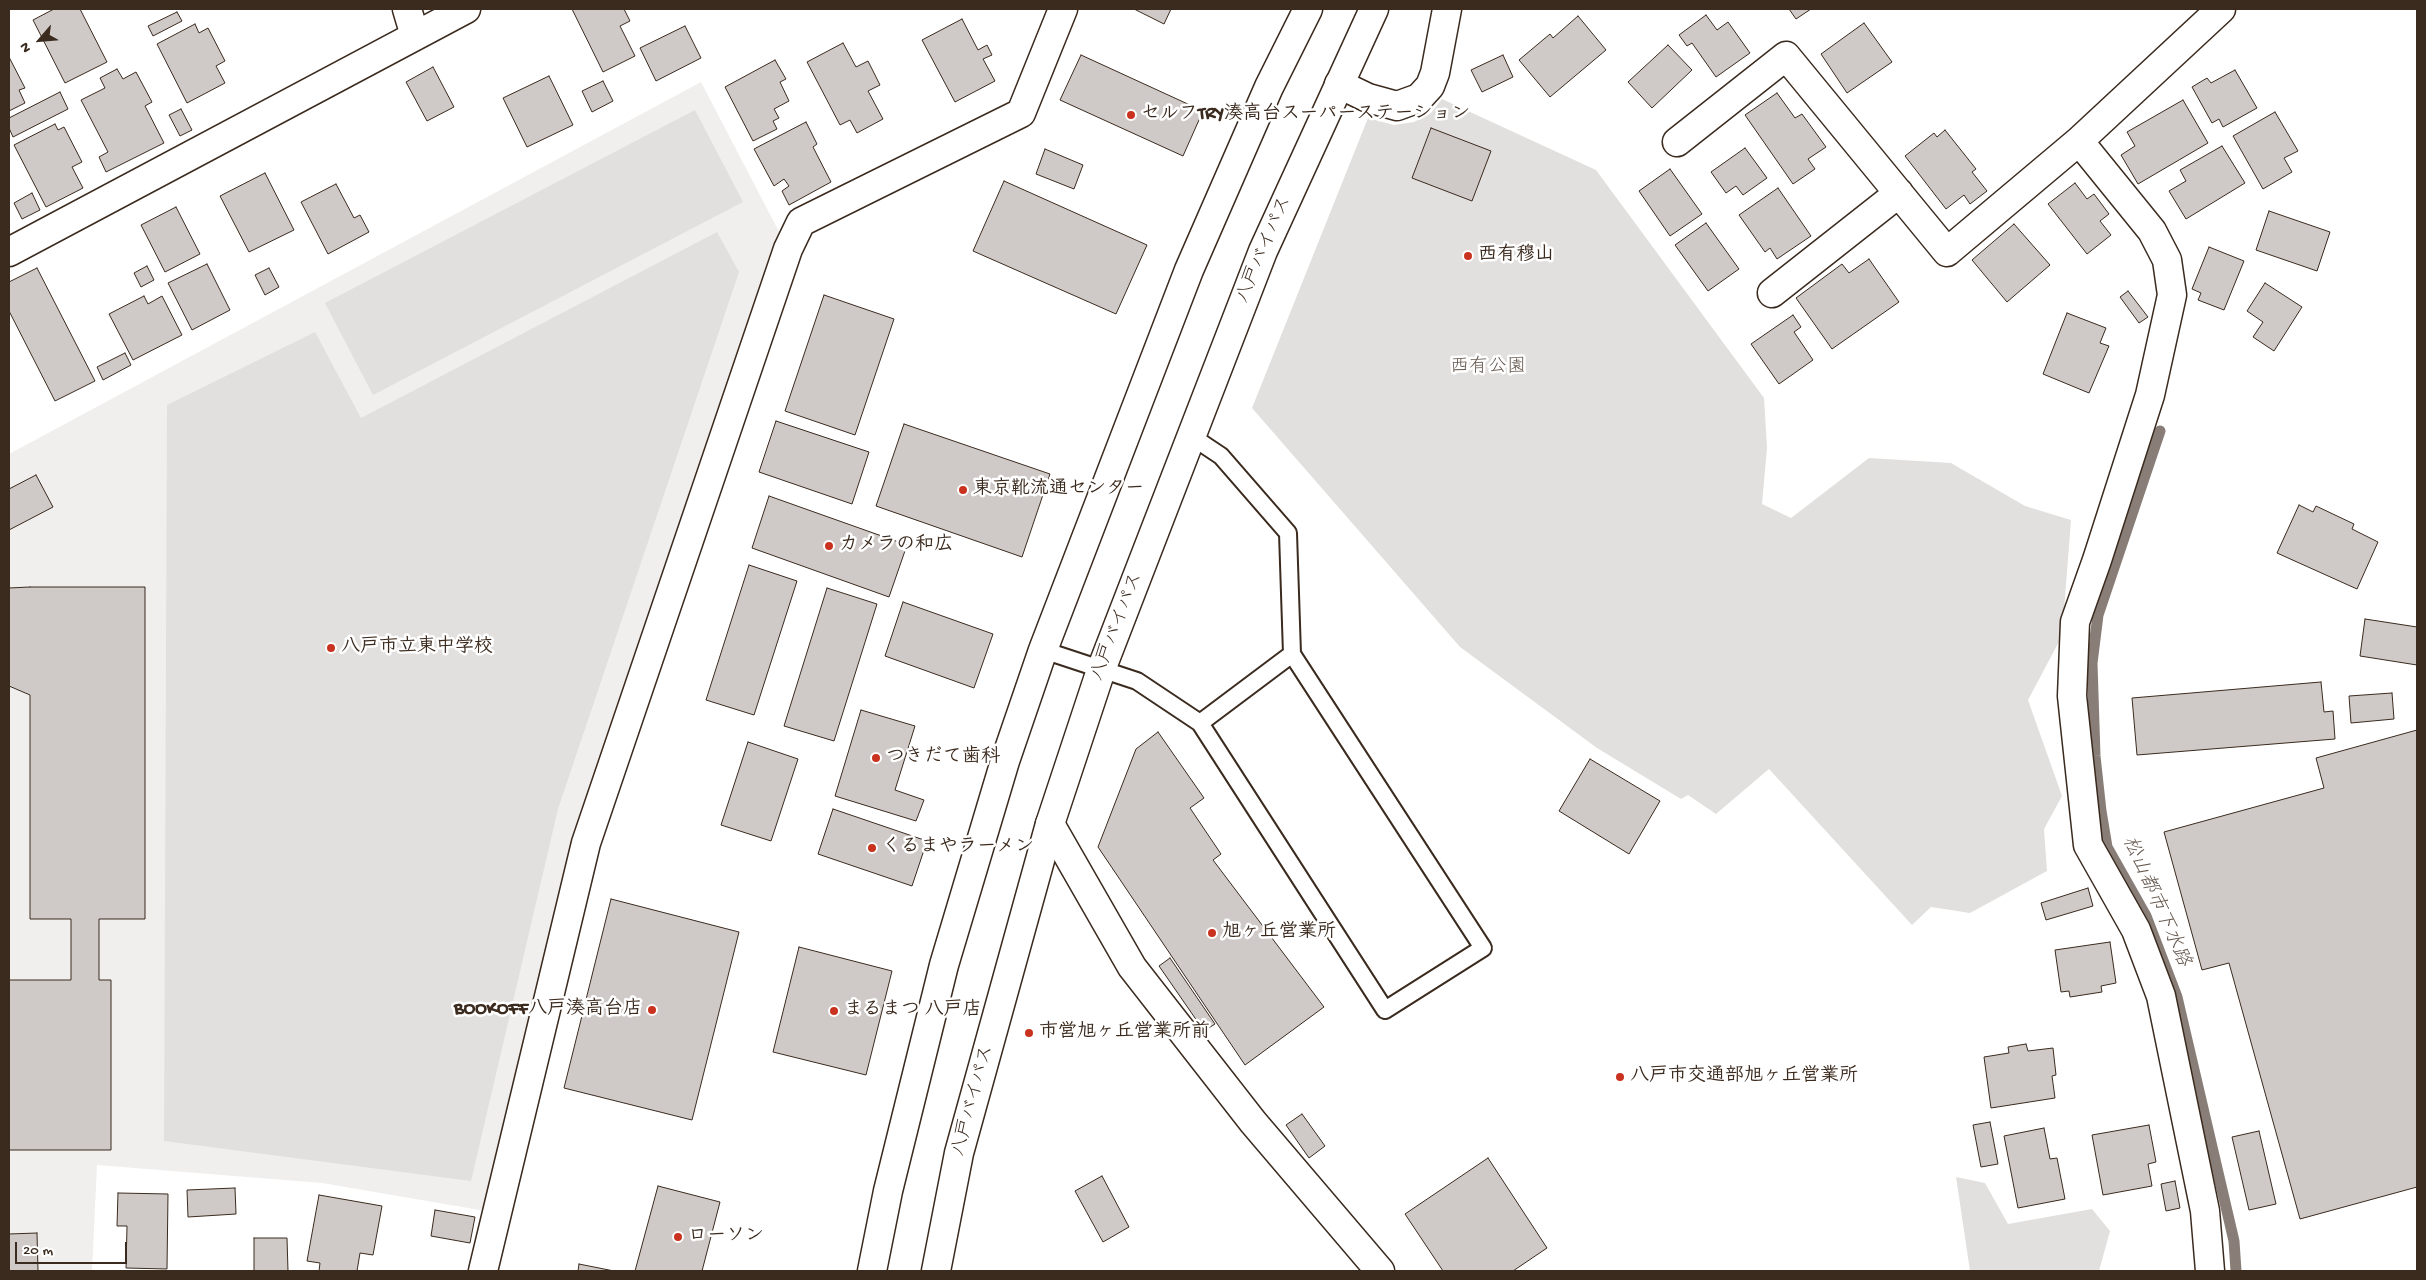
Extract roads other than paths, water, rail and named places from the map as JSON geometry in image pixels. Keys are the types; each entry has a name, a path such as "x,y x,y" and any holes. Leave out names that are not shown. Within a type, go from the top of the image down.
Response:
{"main road":[{"path":"407,9 414,36"},
{"path":"9,252 466,9"},
{"path":"483,1271 586,843 788,249 801,222 1020,113 1064,9"},
{"path":"872,1271 888,1191 944,965 1005,761 1043,650 1189,270 1269,87 1308,9"},
{"name":"八戸バイパス","path":"936,1271 960,1153 1050,824 1101,670 1263,251 1374,9"},
{"path":"1339,84 1368,98 1397,106 1419,98 1430,86 1436,73 1447,9"},
{"path":"1677,142 1786,56 1947,252 2079,141 2221,9"},
{"path":"2079,141 2152,231 2167,260 2172,295 2150,395 2075,622 2072,696 2088,845 2136,930 2161,996 2205,1211 2210,1271"},
{"path":"1772,293 1899,193"},
{"path":"1050,824 1132,967 1253,1122 1380,1271"}],"lane":[{"path":"1043,650 1137,681 1200,723 1385,1010 1483,948 1292,654 1288,533 1221,456 1192,436"},
{"path":"1200,723 1292,654"}],"waterway":[{"name":"松山都市下水路","path":"2160,431 2098,615 2092,663 2095,756 2107,847 2146,916 2177,997 2234,1241 2236,1271"}],"place":[{"name":"セルフTRY湊高台スーパーステーション","path":"1131,115"},
{"name":"西有穆山","path":"1468,256"},
{"name":"東京靴流通センター","path":"963,490"},
{"name":"カメラの和広","path":"829,546"},
{"name":"八戸市立東中学校","path":"331,648"},
{"name":"つきだて歯科","path":"876,758"},
{"name":"くるまやラーメン","path":"872,848"},
{"name":"旭ヶ丘営業所","path":"1212,933"},
{"name":"BOOKOFF八戸湊高台店","path":"652,1010"},
{"name":"まるまつ 八戸店","path":"834,1011"},
{"name":"市営旭ヶ丘営業所前","path":"1029,1033"},
{"name":"八戸市交通部旭ヶ丘営業所","path":"1620,1077"},
{"name":"ローソン","path":"678,1237"}],"park label":[{"name":"西有公園","path":"1488,368"}]}
